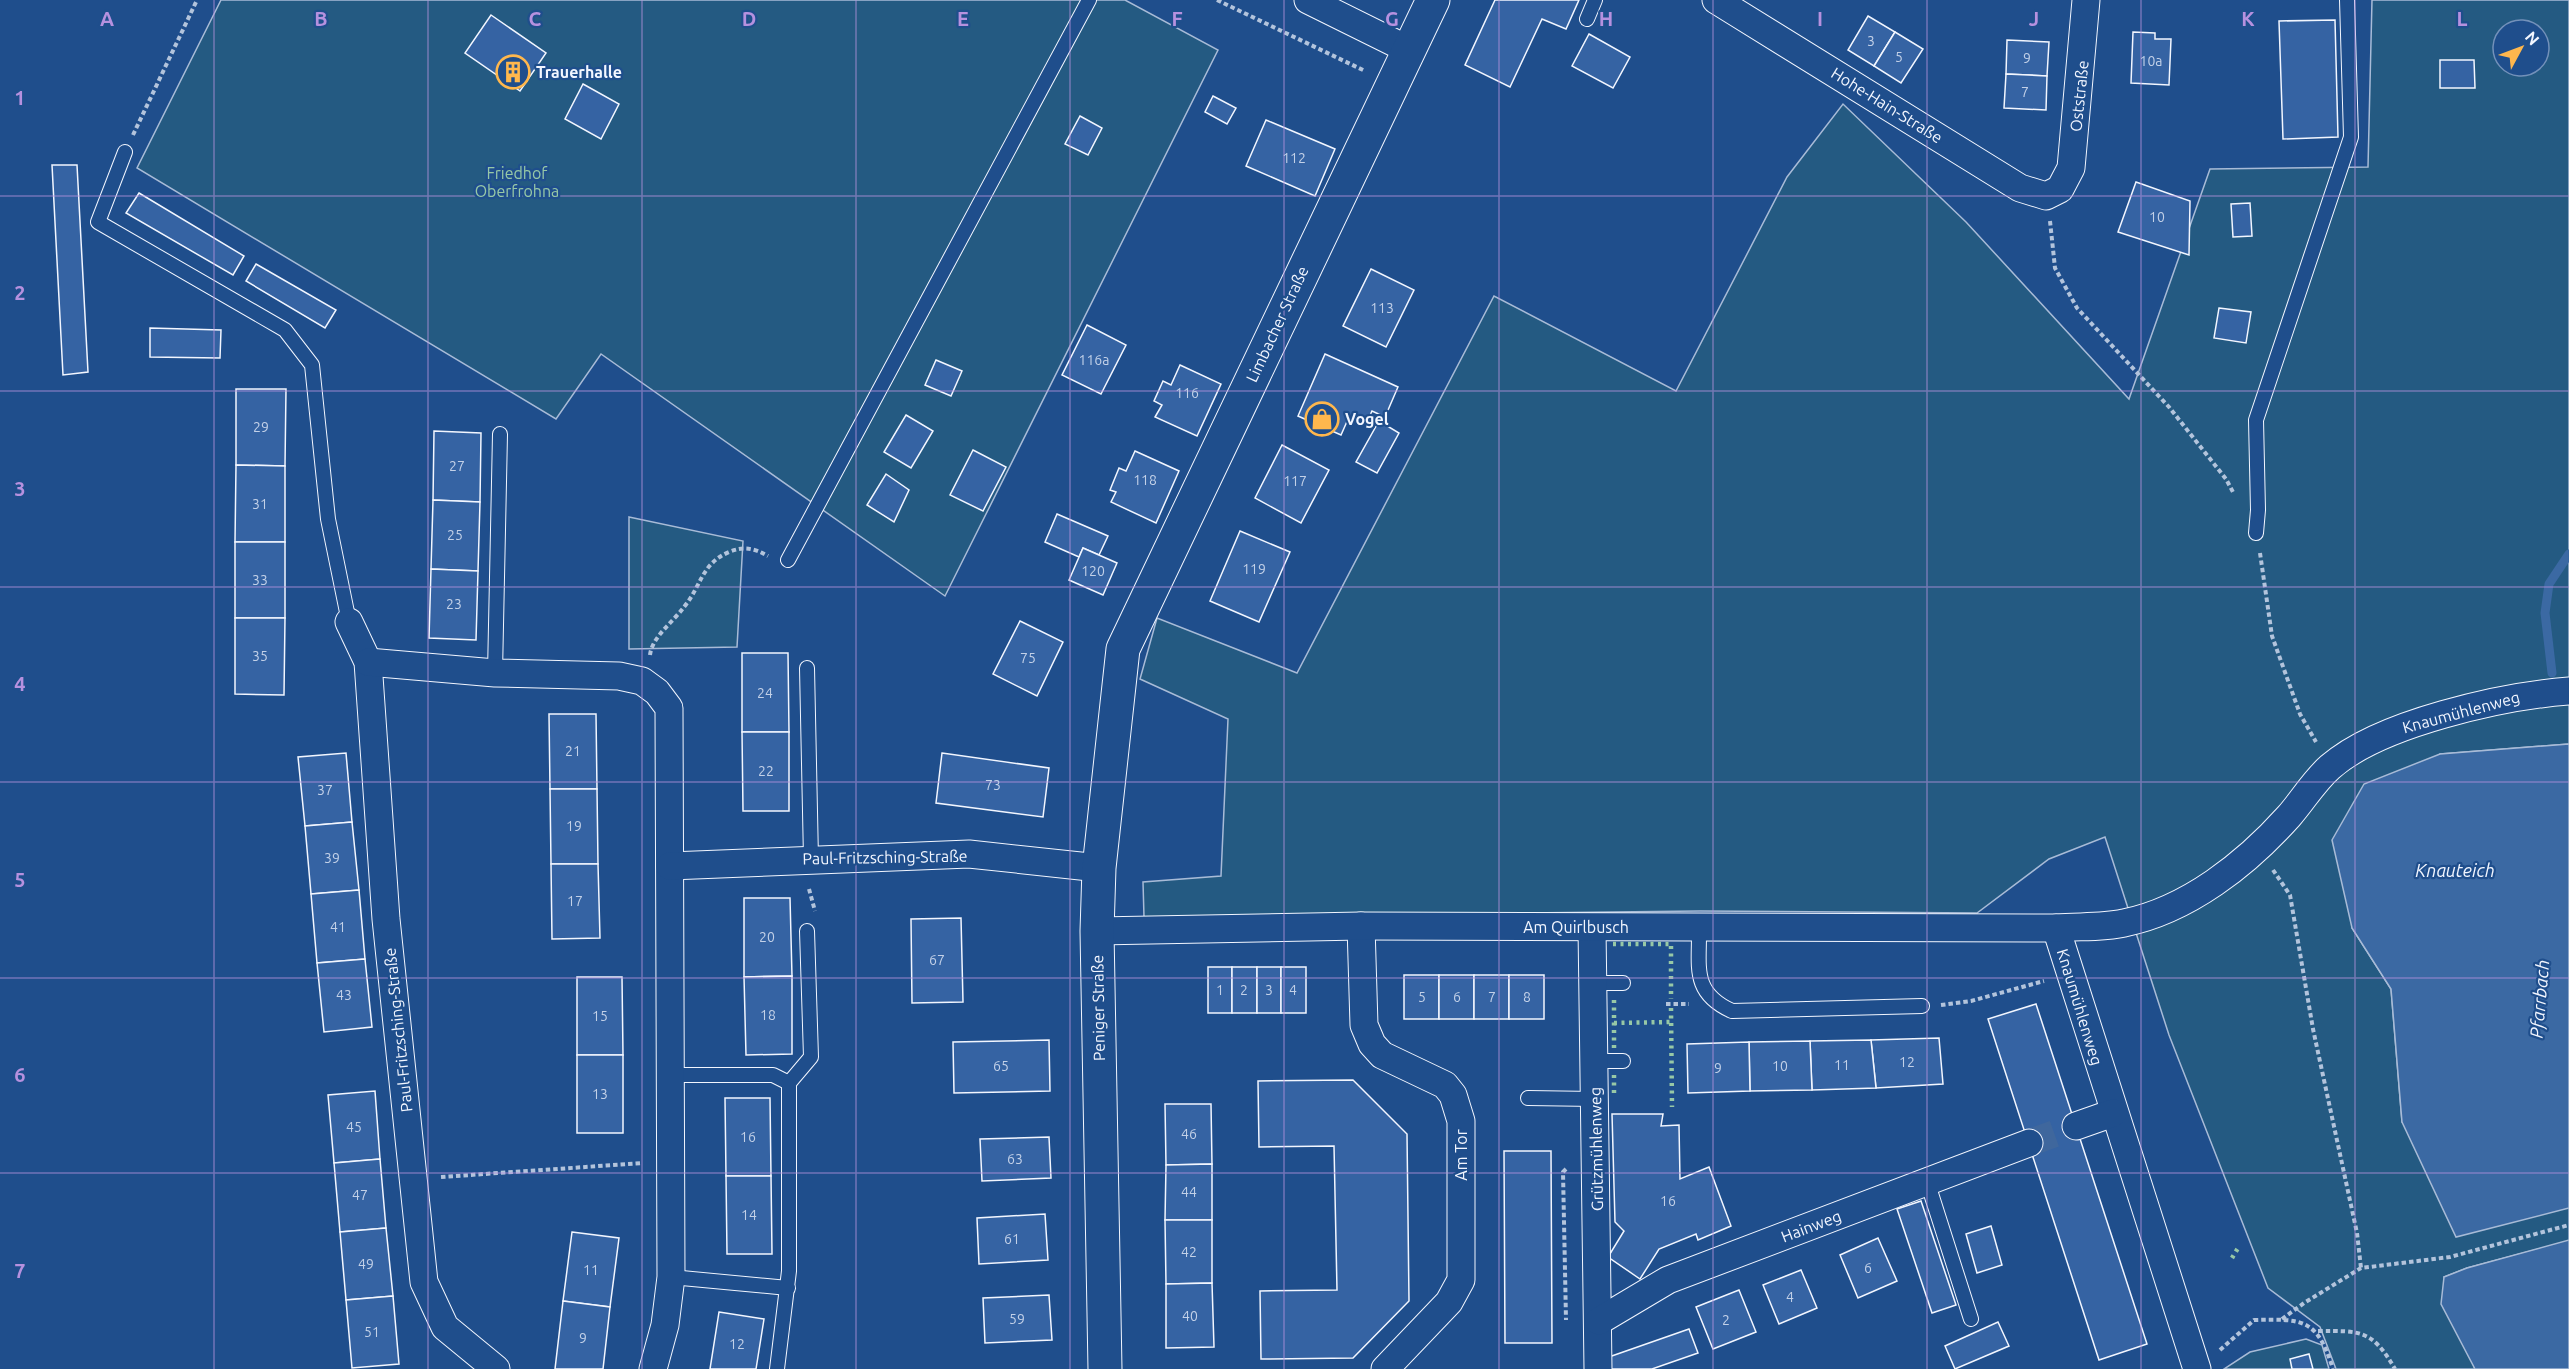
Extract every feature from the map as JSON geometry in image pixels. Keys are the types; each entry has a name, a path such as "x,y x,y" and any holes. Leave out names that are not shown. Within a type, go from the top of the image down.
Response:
{"street":[{"path":"1308,0 1408,50"},
{"name":"Limbacher Straße","path":"1123,649 1433,0"},
{"name":"Hohe-Hain-Straße","path":"1716,0 2020,188 2053,193"},
{"name":"Oststraße","path":"2053,193 2071,168 2086,0"},
{"name":"Paul-Fritzsching-Straße","path":"349,622 368,662 386,919 424,1282 445,1327 496,1369"},
{"name":"Peniger Straße","path":"1105,1369 1097,931 1099,868 1123,649"},
{"path":"368,662 495,673 619,676 642,681 657,692 669,708 671,1277 665,1325 653,1369"},
{"name":"Knaumühlenweg","path":"2206,1362 2113,1113 2056,928 2124,923 2176,905 2222,877 2258,846 2330,767 2385,733 2527,694 2569,691"},
{"name":"Paul-Fritzsching-Straße","path":"670,866 969,854 1099,868"},
{"name":"Am Quirlbusch","path":"1097,931 1361,926 2056,928"},
{"name":"Am Tor","path":"1361,926 1364,1025 1372,1044 1382,1055 1445,1085 1453,1095 1461,1121 1461,1280 1449,1302 1385,1369"},
{"name":"Grützmühlenweg","path":"1592,928 1598,1369"},
{"path":"2076,1126 2113,1113"},
{"name":"Hainweg","path":"1599,1321 1668,1280 2029,1143"}],"lane":[{"path":"788,560 1089,0"},
{"path":"1587,19 1595,0"},
{"path":"2256,533 2258,510 2256,420 2350,137 2347,0"},
{"path":"125,152 98,222 285,330 312,365 328,519 349,622"},
{"path":"495,673 500,434"},
{"path":"807,668 807,859"},
{"path":"1699,926 1701,982 1711,1000 1732,1011 1922,1006"},
{"path":"777,1369 788,1288 789,1083 811,1057 807,931"},
{"path":"1593,983 1623,983"},
{"path":"1595,1061 1623,1062"},
{"path":"670,1075 774,1075 789,1083"},
{"path":"1528,1098 1595,1099"},
{"path":"1927,1181 1971,1319"},
{"path":"671,1277 788,1288"}],"path":[{"path":"125,152 197,0"},
{"path":"1217,0 1392,84"},
{"path":"2053,193 2055,268 2077,308 2169,407 2195,439 2226,479 2256,533 2272,636 2300,714 2330,767"},
{"path":"642,681 649,670 653,644 688,602 707,568 718,556 734,549 748,548 758,550 783,568 788,560"},
{"path":"2258,846 2290,895 2313,1029 2357,1233 2361,1268"},
{"path":"807,859 806,878 814,904 815,930 807,931"},
{"path":"1922,1006 1971,1001 2070,975"},
{"path":"1666,1004 1684,1004"},
{"path":"414,1179 671,1161"},
{"path":"2282,1319 2361,1268 2450,1257 2569,1226"},
{"path":"2206,1362 2254,1320 2293,1319 2317,1331 2359,1331 2373,1339 2395,1369"},
{"path":"2317,1331 2326,1347 2333,1369"}],"green space":[{"name":"Friedhof Oberfrohna","path":"221,0 1125,0 1218,50 945,596 601,354 556,419 137,168"},
{"path":"2372,0 2569,0 2569,744 2440,754 2352,928 2391,989 2402,1122 2569,1208 2569,1241 2467,1268 2444,1277 2475,1369 2336,1369 2320,1327 2268,1288 2169,1035 2105,837 2049,859 1977,913 1700,911 1144,917 1143,882 1221,876 1228,719 1140,679 1157,618 1297,673 1494,296 1676,391 1787,177 1843,104 1966,222 2129,399 2210,169 2368,167"},
{"path":"629,517 743,541 737,647 629,649"},
{"path":"2306,1339 2322,1345 2329,1369 2224,1369 2250,1352"}],"water":[{"name":"Knauteich","path":"2569,744 2569,1208 2456,1237 2402,1122 2391,989 2352,928 2332,840 2364,784 2440,754"},
{"path":"2569,1240 2569,1369 2475,1369 2441,1304 2444,1277 2467,1268"}],"building":[{"path":"1495,0 1579,0 1566,29 1542,19 1510,87 1465,65"},
{"name":"Trauerhalle","path":"491,15 546,53 520,91 465,53"},
{"path":"1868,16 1895,32 1874,66 1848,50"},
{"path":"2335,20 2338,137 2283,139 2279,21"},
{"path":"1895,32 1923,49 1901,83 1874,66"},
{"path":"2133,32 2155,33 2155,39 2171,39 2169,85 2131,83"},
{"path":"1589,34 1630,57 1613,88 1572,66"},
{"path":"2007,40 2049,42 2047,76 2006,74"},
{"path":"2440,60 2474,60 2475,88 2440,88"},
{"path":"2006,74 2047,76 2046,110 2004,108"},
{"path":"583,84 619,104 601,139 565,119"},
{"path":"1213,96 1236,108 1227,124 1205,112"},
{"path":"1080,116 1102,128 1088,155 1065,144"},
{"path":"1266,120 1335,149 1315,196 1246,166"},
{"path":"52,165 77,165 88,372 63,375"},
{"path":"2136,182 2190,201 2189,255 2118,232"},
{"path":"139,193 244,256 233,275 126,213"},
{"path":"2250,203 2252,236 2233,237 2231,204"},
{"path":"256,264 336,310 325,328 246,281"},
{"path":"1371,269 1414,290 1386,347 1343,326"},
{"path":"2219,308 2251,312 2246,343 2214,338"},
{"path":"1087,325 1126,345 1101,394 1062,375"},
{"path":"150,328 221,330 220,358 150,357"},
{"path":"1325,354 1398,387 1385,417 1372,411 1366,424 1349,417 1341,435 1298,416"},
{"path":"936,360 962,371 951,396 925,385"},
{"path":"1180,365 1221,384 1197,436 1155,417 1162,405 1154,401 1163,381 1171,385"},
{"path":"236,389 286,389 285,466 236,465"},
{"path":"906,415 933,431 911,468 884,452"},
{"path":"1379,421 1399,433 1377,473 1356,462"},
{"path":"434,431 481,433 480,502 433,500"},
{"path":"1282,445 1329,470 1301,523 1255,498"},
{"path":"973,450 1006,467 983,511 950,495"},
{"path":"1135,451 1179,471 1156,523 1111,502 1116,492 1110,490 1119,468 1126,471"},
{"path":"236,465 285,466 285,542 235,542"},
{"path":"886,474 909,490 894,522 867,505"},
{"path":"433,500 480,502 478,571 431,569"},
{"path":"1057,514 1108,536 1099,555 1083,548 1079,557 1045,542"},
{"path":"1240,531 1290,552 1259,622 1210,601"},
{"path":"235,542 285,542 285,618 235,618"},
{"path":"1083,548 1117,563 1103,595 1069,580"},
{"path":"431,569 478,571 476,640 429,638"},
{"path":"235,618 285,618 284,695 235,694"},
{"path":"1020,621 1063,642 1037,696 993,674"},
{"path":"742,653 788,653 789,732 742,732"},
{"path":"549,714 596,714 597,789 550,789"},
{"path":"742,732 789,732 789,811 743,811"},
{"path":"346,753 352,822 305,826 298,757"},
{"path":"942,753 1049,768 1043,817 936,803"},
{"path":"550,789 597,789 598,864 551,864"},
{"path":"352,822 359,890 311,894 305,826"},
{"path":"551,864 598,864 600,938 552,939"},
{"path":"359,890 365,959 317,963 311,894"},
{"path":"744,898 790,898 792,976 744,977"},
{"path":"961,918 963,1002 912,1003 911,919"},
{"path":"365,959 372,1027 324,1032 317,963"},
{"path":"1208,967 1232,967 1232,1013 1208,1013"},
{"path":"1232,967 1257,967 1257,1013 1232,1013"},
{"path":"1257,967 1281,967 1281,1013 1257,1013"},
{"path":"1281,967 1306,967 1306,1013 1281,1013"},
{"path":"1404,975 1439,975 1439,1019 1404,1019"},
{"path":"1439,975 1474,975 1474,1019 1439,1019"},
{"path":"1474,975 1509,975 1509,1019 1474,1019"},
{"path":"1509,975 1544,975 1544,1019 1509,1019"},
{"path":"792,976 792,1054 746,1055 744,977"},
{"path":"577,977 622,977 623,1055 577,1055"},
{"path":"2036,1004 2147,1344 2099,1360 1988,1019"},
{"path":"1939,1038 1943,1084 1876,1088 1871,1040"},
{"path":"1049,1040 1050,1091 954,1093 953,1042"},
{"path":"1871,1040 1876,1088 1812,1090 1810,1041"},
{"path":"1810,1041 1812,1090 1750,1091 1749,1042"},
{"path":"1749,1042 1750,1091 1688,1093 1687,1044"},
{"path":"577,1055 623,1055 623,1133 577,1133"},
{"path":"1353,1080 1407,1134 1409,1301 1353,1358 1261,1359 1260,1291 1337,1290 1334,1146 1259,1147 1258,1081"},
{"path":"375,1091 380,1159 334,1163 328,1095"},
{"path":"725,1098 770,1098 771,1176 726,1176"},
{"path":"1165,1104 1211,1104 1212,1164 1166,1165"},
{"path":"1612,1114 1663,1114 1661,1126 1679,1125 1680,1179 1709,1167 1731,1226 1698,1240 1696,1234 1659,1249 1640,1279 1608,1257 1624,1231 1615,1222"},
{"path":"1049,1137 1051,1178 982,1181 980,1139"},
{"path":"1504,1151 1551,1151 1552,1343 1505,1343"},
{"path":"380,1159 386,1228 340,1232 334,1163"},
{"path":"1212,1164 1212,1220 1165,1220 1166,1165"},
{"path":"726,1176 771,1176 772,1254 727,1254"},
{"path":"1921,1201 1956,1305 1932,1313 1897,1209"},
{"path":"1045,1214 1048,1260 979,1264 977,1218"},
{"path":"1165,1220 1212,1220 1212,1283 1166,1284"},
{"path":"1991,1226 2002,1265 1977,1273 1966,1234"},
{"path":"386,1228 393,1296 346,1300 340,1232"},
{"path":"572,1232 619,1238 610,1307 563,1301"},
{"path":"1878,1238 1897,1281 1858,1298 1840,1255"},
{"path":"1801,1270 1817,1308 1779,1324 1763,1285"},
{"path":"1212,1283 1214,1347 1166,1348 1166,1284"},
{"path":"1739,1290 1756,1332 1713,1349 1696,1307"},
{"path":"1049,1295 1052,1340 985,1343 983,1298"},
{"path":"393,1296 399,1364 352,1368 346,1300"},
{"path":"563,1301 610,1307 603,1369 555,1369"},
{"path":"719,1312 764,1319 756,1369 710,1369"},
{"path":"1998,1322 2009,1346 1955,1369 1945,1346"},
{"path":"1689,1329 1698,1353 1652,1369 1610,1369 1606,1358"},
{"path":"2309,1354 2313,1369 2292,1369 2290,1359"}],"waterway":[{"name":"Pfarrbach","path":"2552,673 2545,613 2549,584 2569,554"}],"tunnel":[{"path":"2029,1143 2076,1126"}],"hedge":[{"path":"1613,944 1671,944 1671,999"},
{"path":"1614,1000 1614,1048"},
{"path":"1671,1008 1672,1107"},
{"path":"1614,1023 1671,1022"},
{"path":"1614,1075 1614,1096"},
{"path":"2232,1258 2238,1248"}],"place":[{"name":"Trauerhalle","path":"513,72"},
{"name":"Vogel","path":"1322,419"}]}
